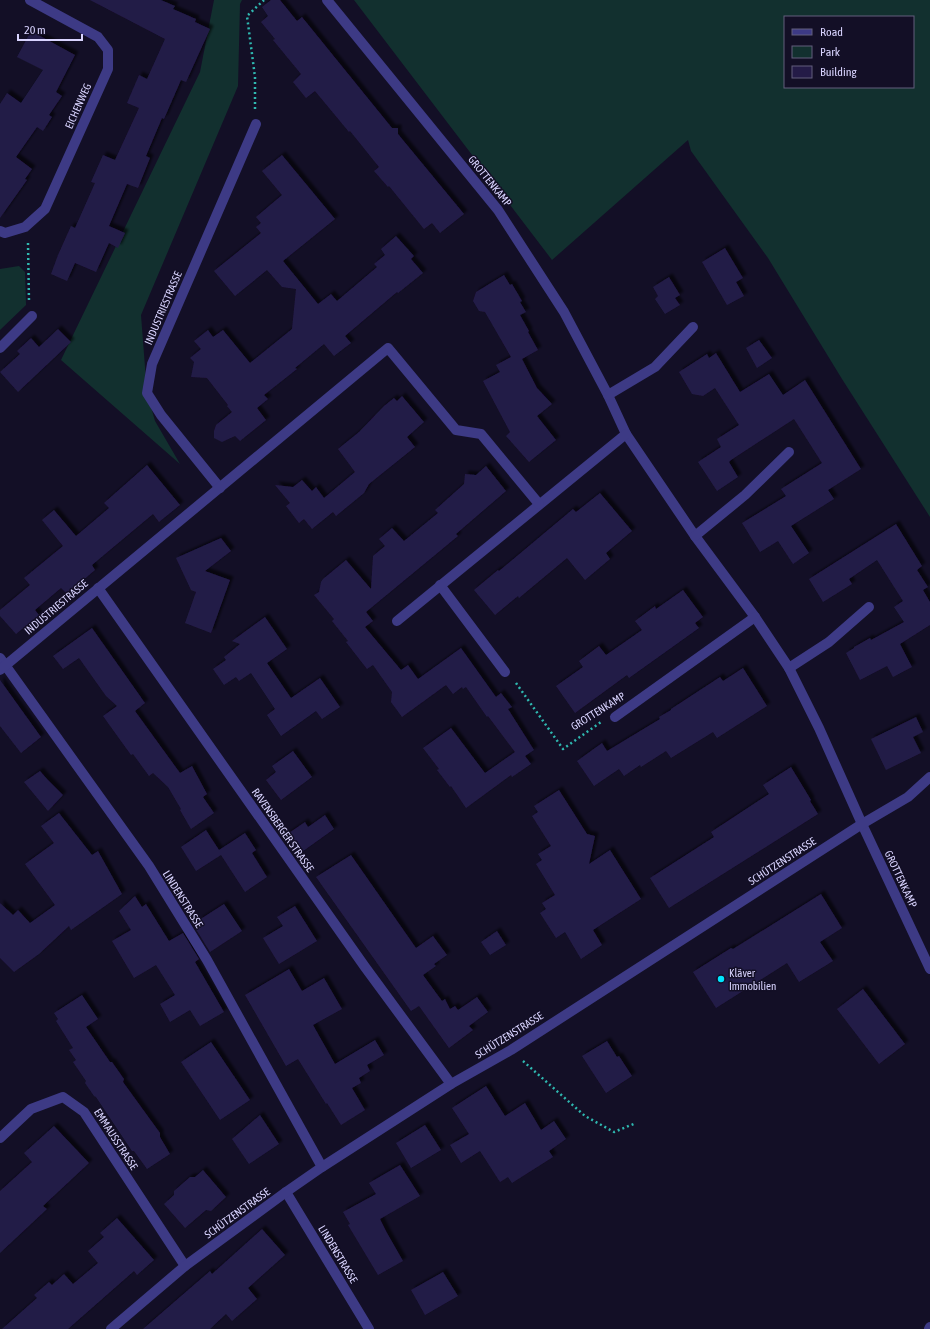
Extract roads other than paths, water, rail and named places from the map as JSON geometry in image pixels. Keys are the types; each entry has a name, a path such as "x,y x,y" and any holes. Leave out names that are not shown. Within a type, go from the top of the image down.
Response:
{"street":[{"name":"EICHENWEG","path":"0,231 4,232 25,227 45,209 108,69 108,50 98,37 30,0"},
{"name":"GROTTENKAMP","path":"326,0 498,210 564,312 626,434 695,536 755,617 789,668 819,728 930,969"},
{"name":"INDUSTRIESTRASSE","path":"220,488 161,415 147,393 152,364 256,124"},
{"path":"0,348 31,312"},
{"path":"608,396 655,367 693,327"},
{"name":"INDUSTRIESTRASSE","path":"2,664 98,588 388,348 456,430 481,434 539,504"},
{"path":"397,621 626,434"},
{"path":"695,536 746,495 789,452"},
{"path":"440,585 505,672"},
{"name":"RAVENSBERGER STRASSE","path":"98,588 365,967 451,1084"},
{"path":"789,668 829,642 869,607"},
{"name":"GROTTENKAMP","path":"614,717 755,617"},
{"name":"LINDENSTRASSE","path":"2,664 149,866 207,960 322,1167"},
{"name":"SCHÜTZENSTRASSE","path":"111,1329 184,1266 322,1167 451,1084 511,1050 862,824 908,797 930,777"},
{"name":"EMMAUSSTRASSE","path":"0,1138 31,1108 63,1097 84,1112 184,1266"},
{"name":"LINDENSTRASSE","path":"286,1192 368,1329"}],"place":[{"name":"Kläver Immobilien","path":"721,979"}]}
